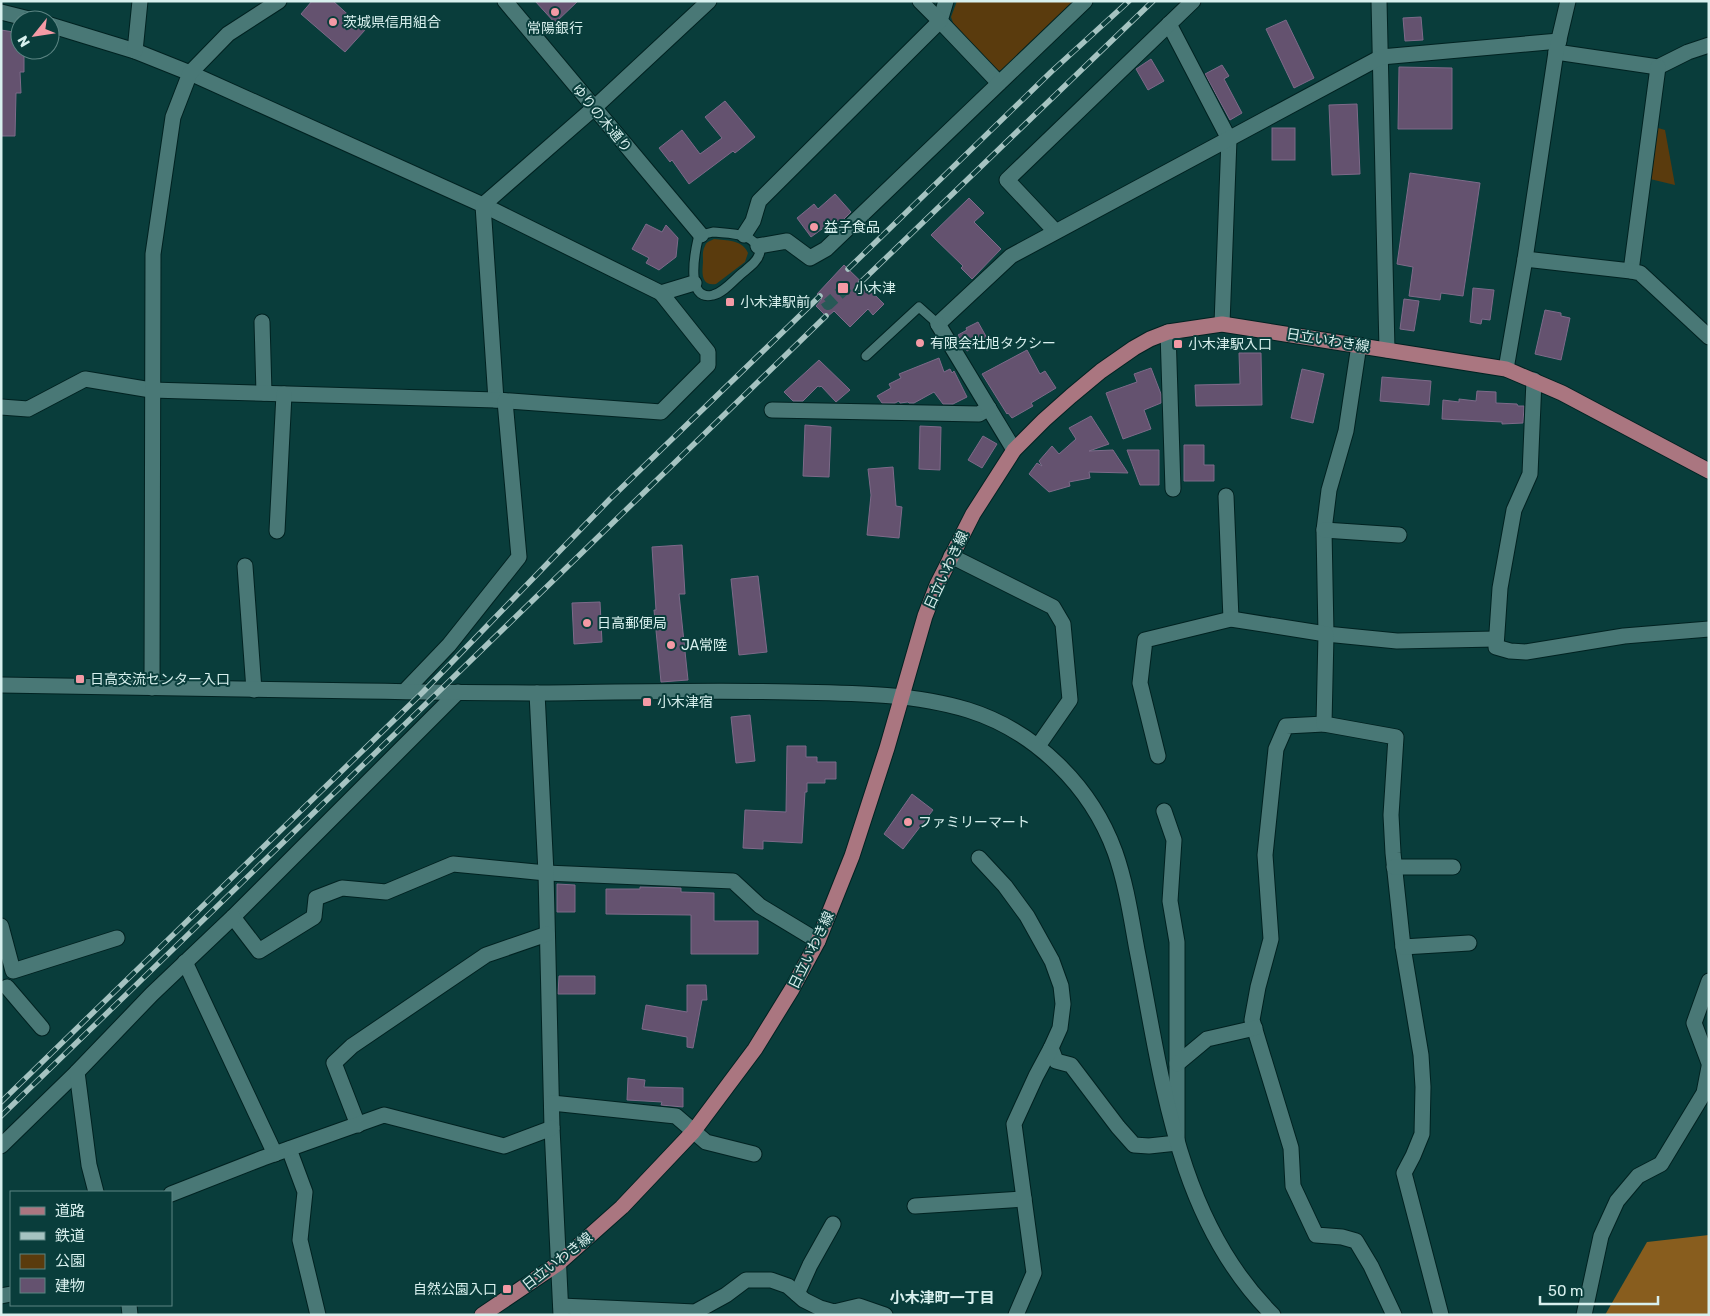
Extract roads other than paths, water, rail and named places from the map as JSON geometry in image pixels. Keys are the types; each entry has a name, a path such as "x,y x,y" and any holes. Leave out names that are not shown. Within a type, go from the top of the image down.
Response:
{"main road":[{"name":"日立いわき線","path":"482,1315 559,1263 622,1207 693,1132 755,1049 792,989 818,941 852,856 887,748 925,616 951,556 973,514 1014,450 1044,420 1102,371 1150,339 1168,332 1222,324 1506,369 1562,393 1709,471"}],"street":[{"path":"135,51 140,1"},
{"path":"152,688 151,390 153,254 173,116 190,73 228,34 278,1"},
{"name":"ゆりの木通り","path":"504,1 701,235"},
{"path":"483,205 594,108 709,1"},
{"path":"920,1 999,84"},
{"path":"744,235 753,221 759,201 940,21 946,1"},
{"path":"758,246 787,241 810,258 826,248 1085,1"},
{"path":"1055,231 1007,180 1193,1"},
{"path":"1379,1 1387,350"},
{"path":"1506,369 1558,47 1568,1"},
{"path":"1169,24 1229,139 1222,324"},
{"path":"1,407 28,408 85,379 151,390 501,401 661,412 708,365 708,352 661,293 483,205 190,73 135,51 60,28"},
{"path":"1014,450 938,324 1010,256 1381,57 1558,47 1658,67 1688,52 1709,45"},
{"path":"1631,271 1658,67"},
{"path":"405,691 449,645 519,557 501,401 483,205"},
{"path":"1525,259 1640,273 1709,338"},
{"path":"661,293 694,283"},
{"path":"262,322 264,393"},
{"path":"1168,332 1173,489"},
{"path":"1324,724 1326,634 1324,530 1329,490 1346,431 1359,345"},
{"path":"1534,380 1530,474 1514,510 1500,588 1496,647 1510,651 1526,652 1624,636 1709,629"},
{"path":"277,531 284,394"},
{"path":"772,410 979,414 989,408"},
{"path":"1226,496 1231,619"},
{"path":"1324,530 1399,535"},
{"path":"951,556 1053,607 1063,624 1070,700 1038,746"},
{"path":"245,566 254,690"},
{"path":"1158,756 1140,683 1145,640 1231,619 1326,634 1397,641 1496,639"},
{"path":"1,685 536,693 738,690 842,693 901,697 968,710 1006,727 1038,746 1073,780 1103,825 1115,852 1125,887 1177,1143 1187,1175 1216,1240 1238,1273 1273,1315"},
{"path":"1,1146 77,1072 152,994 233,918 458,692"},
{"path":"536,693 546,873 552,1128 561,1310 695,1312 726,1295 746,1280 771,1280 788,1286 804,1300 820,1308 834,1312 859,1306 886,1315"},
{"path":"1394,1315 1371,1266 1356,1241 1342,1237 1316,1235 1293,1186 1291,1148 1252,1020 1256,995 1271,939 1265,855 1276,749 1286,726 1324,724 1396,737 1391,815 1394,867 1403,947 1421,1054 1423,1087 1422,1134 1404,1173 1441,1315"},
{"path":"1164,812 1174,840 1170,901 1177,942 1177,1143"},
{"path":"979,858 1005,886 1027,916 1052,961 1061,986 1063,1004 1060,1028 1014,1124 1034,1273 1016,1315"},
{"path":"233,918 259,951 314,917 316,898 342,888 386,892 453,864 546,873 734,881 760,906 818,941"},
{"path":"1394,867 1454,867"},
{"path":"1,926 14,971"},
{"path":"358,1125 334,1063 352,1046 486,955 547,934"},
{"path":"42,1028 4,988 14,971 117,938"},
{"path":"1403,947 1469,943"},
{"path":"185,962 275,1154"},
{"path":"1584,1315 1601,1236 1617,1201 1638,1176 1661,1164 1704,1093 1709,1065 1694,1023 1709,981"},
{"path":"1177,1064 1207,1039 1255,1028"},
{"path":"1051,1048 1056,1061 1071,1065 1118,1127 1134,1144 1149,1146 1177,1143"},
{"path":"77,1072 89,1165 96,1191"},
{"path":"552,1104 676,1116 706,1142 754,1154"},
{"path":"172,1194 384,1115 504,1146 552,1128"},
{"path":"290,1149 305,1192 300,1240 318,1315"},
{"path":"915,1206 1024,1199"},
{"path":"797,1294 810,1265 834,1224"}],"lane":[{"path":"713,232 744,235 758,246 760,251 758,258 720,292 714,295 704,295 696,288 694,283 697,243 701,235 713,232"},
{"path":"866,356 919,307 938,324"}],"tunnel":[{"path":"826,301 828,304 851,283"}],"railway":[{"path":"848,269 1051,72 1129,1"},
{"path":"861,282 1153,1"},
{"path":"1,1102 423,692 610,499 820,296"},
{"path":"1,1116 826,316"}],"place":[{"name":"常陽銀行","path":"555,12"},
{"name":"茨城県信用組合","path":"333,22"},
{"name":"益子食品","path":"814,227"},
{"name":"小木津","path":"843,288"},
{"name":"小木津駅前","path":"730,302"},
{"name":"有限会社旭タクシー","path":"920,343"},
{"name":"小木津駅入口","path":"1178,344"},
{"name":"日高郵便局","path":"587,623"},
{"name":"JA常陸","path":"671,645"},
{"name":"日高交流センター入口","path":"80,679"},
{"name":"小木津宿","path":"647,702"},
{"name":"ファミリーマート","path":"908,822"},
{"name":"自然公園入口","path":"507,1289"}],"district":[{"name":"小木津町一丁目","path":"942,1298"}]}
